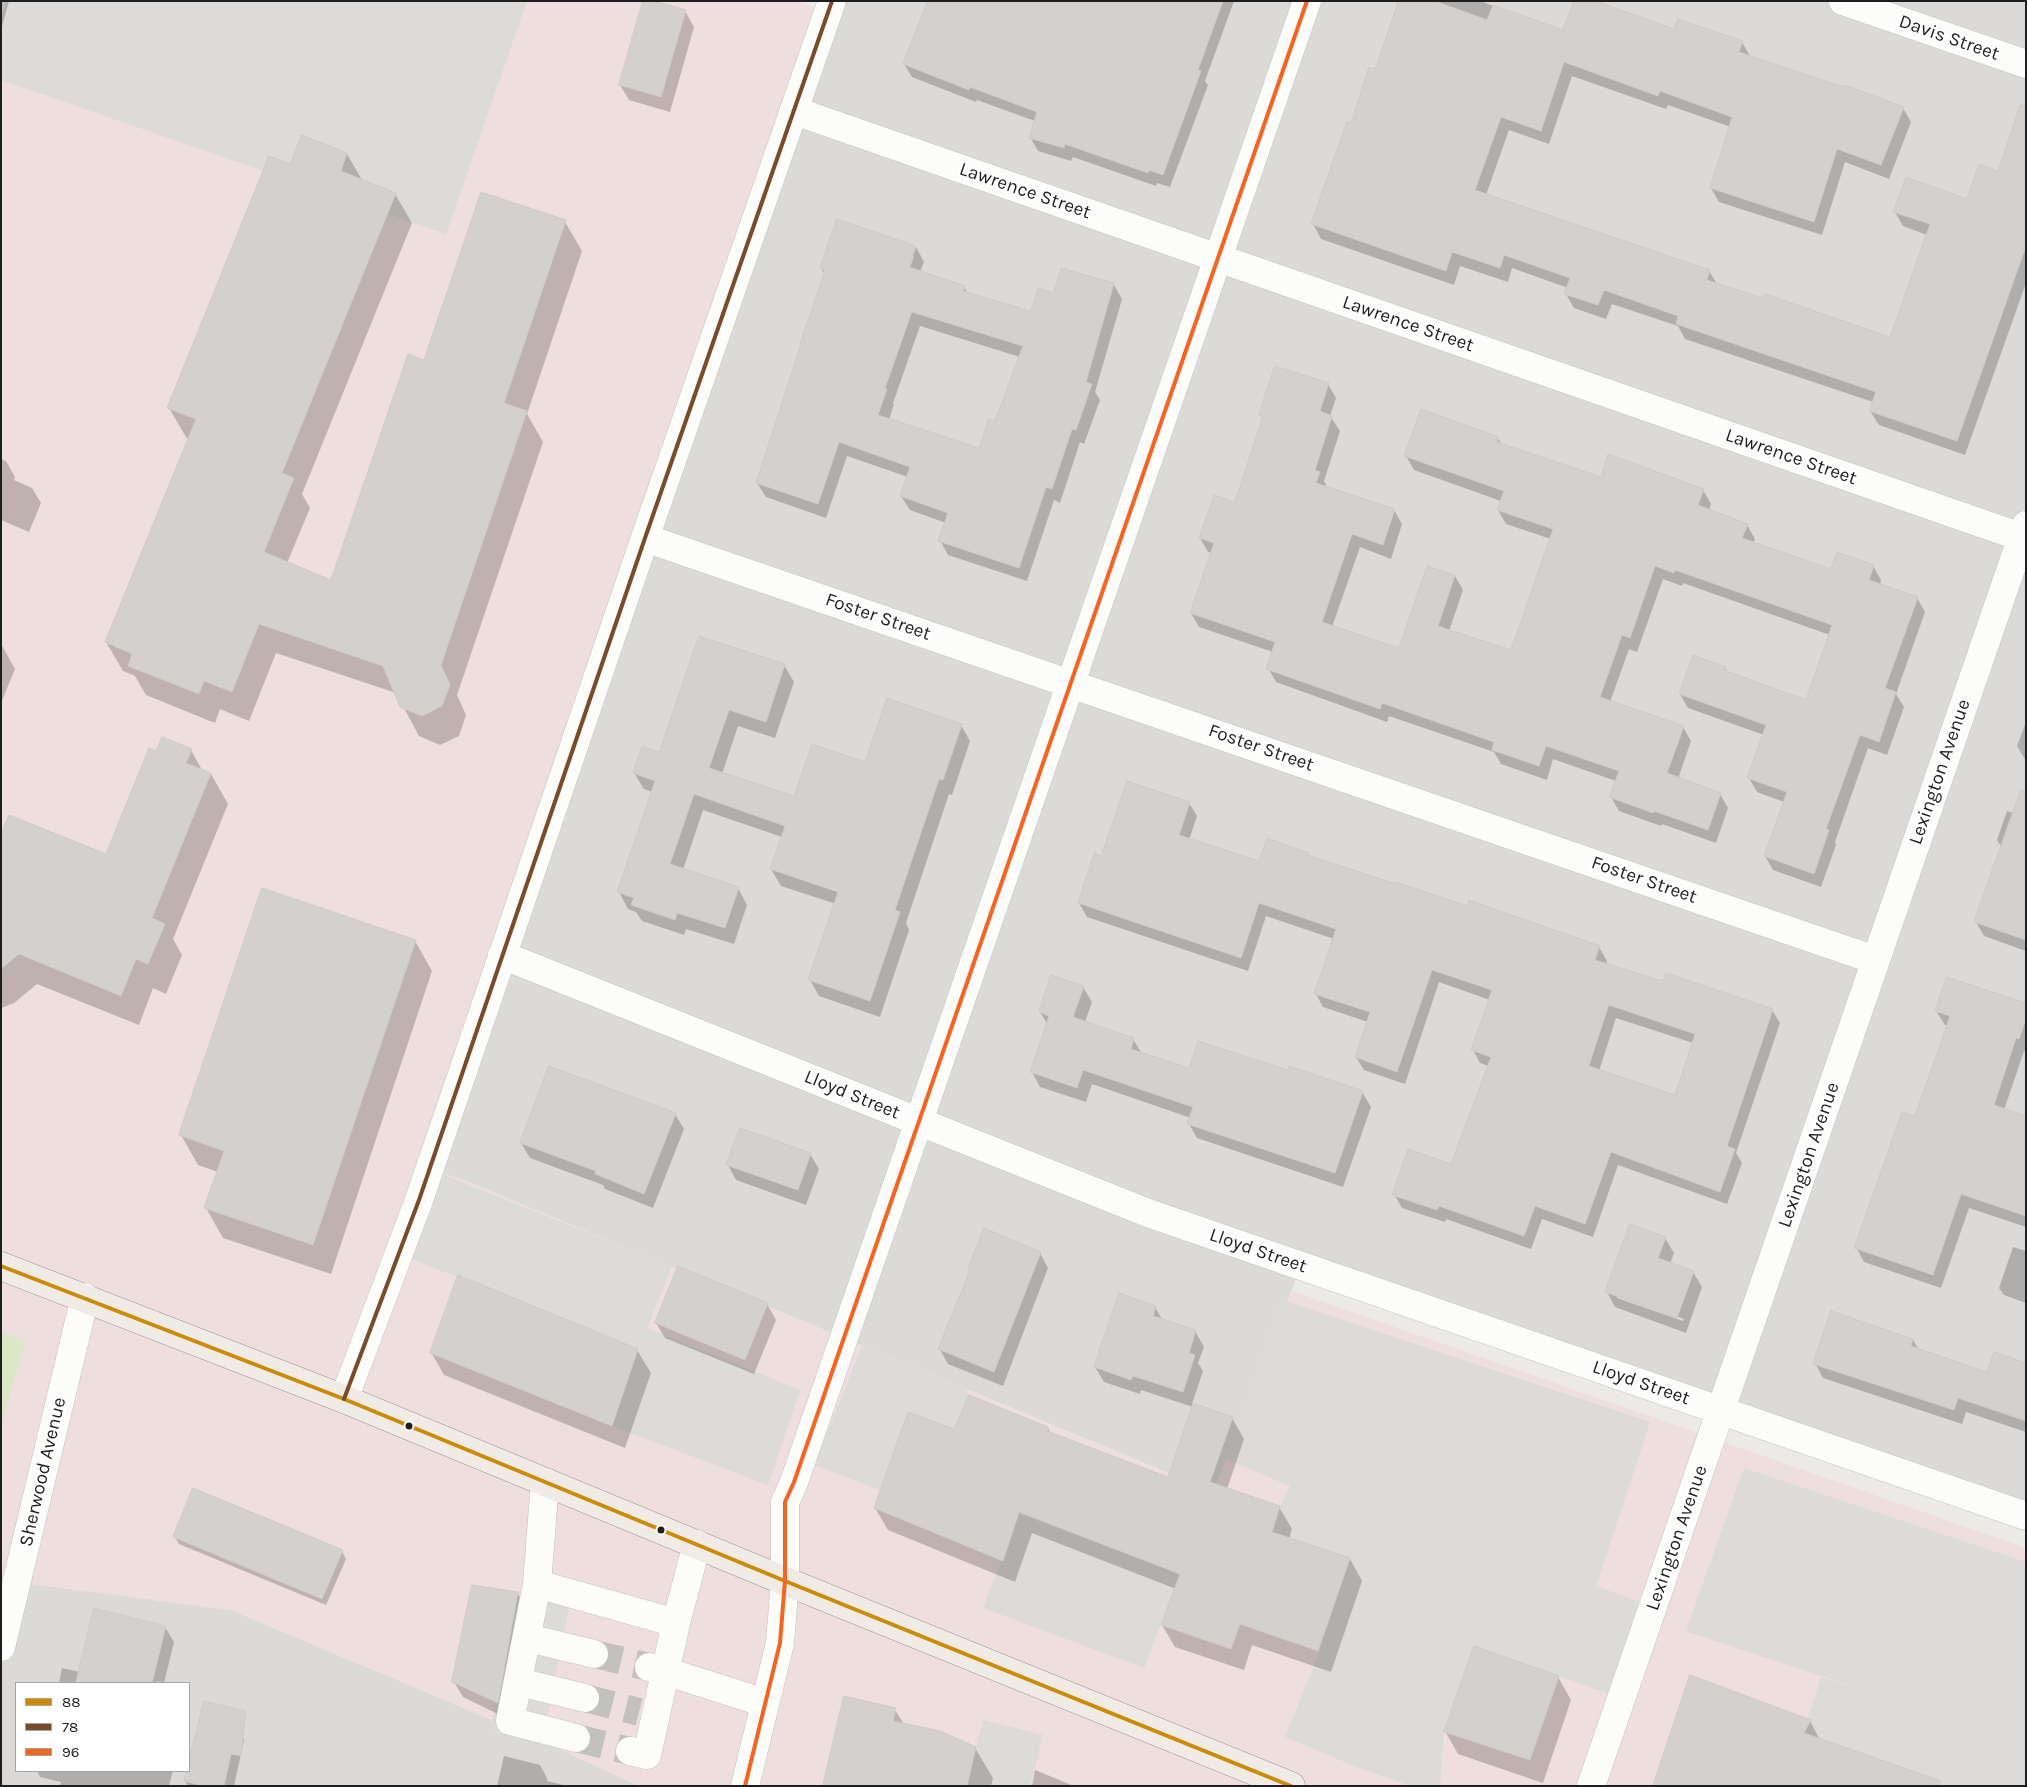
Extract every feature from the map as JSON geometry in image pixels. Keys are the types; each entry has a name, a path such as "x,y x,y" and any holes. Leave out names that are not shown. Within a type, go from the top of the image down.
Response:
{"main road":[{"path":"1,1266 344,1399 785,1581 1291,1786"}],"street":[{"path":"344,1399 419,1200 645,538 832,1"},
{"path":"745,1786 780,1643 785,1581 785,1502 794,1482 920,1122 1070,682 1307,1"},
{"name":"Davis Street","path":"1843,1 2026,64"},
{"name":"Lawrence Street","path":"794,111 1218,258 2024,531"},
{"name":"Lexington Avenue","path":"1591,1786 2024,531"},
{"name":"Foster Street","path":"645,538 1070,682 1875,960"},
{"name":"Lloyd Street","path":"502,955 1148,1213 2026,1516"},
{"name":"Sherwood Avenue","path":"1,1647 85,1297"},
{"path":"545,1482 537,1584 528,1638 510,1721 576,1738"},
{"path":"630,1751 647,1755 647,1714 657,1669 676,1623 697,1544"},
{"path":"537,1584 676,1623"},
{"path":"528,1638 594,1654"},
{"path":"657,1669 765,1703"},
{"path":"519,1682 585,1698"}],"shaded area":[{"path":"7,1 792,1 829,11 437,1172 461,1179 1213,1492 1292,1291 2026,1548 2026,1786 639,1786 542,1741 231,1610 1,1580 1,18"},
{"path":"7,1 527,1 446,234 1,80 1,18"},
{"path":"832,1 2026,1 2026,1516 1301,1266 1214,1492 461,1179 437,1172"},
{"path":"437,1172 672,1266 647,1328 800,1390 768,1485 612,1426 640,1346 638,1349 404,1256"},
{"path":"1279,1299 1650,1422 1596,1586 1648,1605 1616,1696 1474,1646 1444,1732 1440,1786 1411,1786 1359,1768 1285,1737 1318,1656 1350,1559 1272,1532 1280,1506 1290,1486 1226,1459"},
{"path":"862,1346 966,1389 969,1395 954,1429 908,1412 880,1490 814,1465"},
{"path":"1744,1468 2026,1562 2026,1786 1942,1786 1942,1782 1802,1737 1821,1677 1879,1695 1686,1631"},
{"path":"1019,1514 1180,1574 1144,1668 983,1608"},
{"path":"1,1580 231,1610 542,1741 639,1786 1,1786"},
{"path":"518,1592 570,1603 542,1741 490,1731"},
{"path":"983,1720 1043,1735 1030,1786 967,1786"}],"green space":[{"path":"1,1333 25,1341 1,1426"}],"building":[{"path":"643,1 654,1 686,10 661,97 619,85"},
{"path":"928,1 1223,1 1198,70 1201,71 1163,175 1149,170 1148,173 1065,144 1064,148 1029,138 1037,112 970,87 969,90 903,64"},
{"path":"1399,1 1435,1 1487,20 1493,5 1563,30 1574,1 1596,1 1674,29 1678,19 1743,41 1739,52 1844,87 1845,85 1904,107 1881,165 1837,149 1814,222 1710,188 1732,117 1660,91 1658,96 1564,62 1541,131 1501,117 1475,190 1710,270 1707,280 1763,298 1765,294 1890,337 1930,224 1893,212 1906,177 1967,199 1979,164 1998,171 2020,105 2026,106 2026,246 1957,441 1869,411 1876,392 1676,324 1678,316 1604,290 1598,305 1564,294 1570,278 1504,255 1500,268 1452,252 1446,271 1311,224 1347,121 1351,123 1369,67 1375,69"},
{"path":"302,135 347,153 341,171 396,193 282,473 294,478 264,552 331,580 408,354 424,360 481,192 566,220 504,403 527,411 441,665 450,685 442,706 422,716 400,707 383,666 259,624 232,692 204,681 199,694 128,666 132,654 105,642 196,419 167,408 269,156 290,164"},
{"path":"837,219 916,246 909,267 965,286 963,291 1031,311 1038,288 1054,292 1061,268 1114,283 1086,382 1092,384 1076,430 1072,429 1052,489 1046,487 1019,568 938,541 948,513 900,496 910,467 839,442 818,504 756,483 825,270 820,268","holes":["912,312 1023,346 995,421 989,419 979,448 878,415 887,389 885,389"]},
{"path":"1275,366 1329,383 1320,411 1332,416 1315,470 1320,472 1316,483 1395,509 1383,545 1352,534 1322,622 1399,648 1427,566 1455,575 1438,626 1511,650 1553,529 1497,510 1504,491 1404,456 1421,409 1499,437 1497,442 1601,477 1608,454 1704,489 1698,505 1748,524 1742,538 1831,569 1837,552 1874,565 1869,580 1918,597 1885,688 1896,692 1879,742 1860,735 1826,829 1829,830 1814,874 1764,856 1787,792 1747,778 1766,725 1679,694 1693,655 1726,667 1724,670 1806,700 1832,625 1675,570 1674,573 1655,566 1630,638 1622,635 1600,697 1684,726 1667,773 1721,793 1708,830 1609,797 1619,771 1546,746 1539,766 1492,750 1494,742 1382,703 1380,709 1266,669 1275,642 1190,613 1214,543 1199,538 1214,495 1235,502 1263,416 1259,415"},
{"path":"699,636 785,664 766,722 729,710 709,768 794,796 812,744 865,762 887,698 962,724 943,780 939,779 895,910 900,912 870,1001 808,980 838,892 770,869 785,826 694,794 670,864 739,887 725,928 677,913 675,920 631,905 634,898 617,892 655,781 633,773 642,746 659,752"},
{"path":"162,737 192,749 186,763 211,773 152,918 165,924 148,964 136,959 121,996 19,954 1,969 1,834 9,815 106,854 149,748 156,751"},
{"path":"1127,781 1190,802 1179,835 1259,861 1267,838 1309,853 1308,855 1396,884 1396,882 1467,906 1469,900 1600,946 1595,960 1663,981 1666,973 1773,1009 1727,1146 1735,1149 1720,1192 1611,1152 1585,1224 1535,1206 1524,1236 1439,1206 1437,1210 1392,1195 1408,1149 1451,1164 1491,1057 1471,1050 1492,990 1432,970 1397,1072 1355,1057 1370,1012 1314,994 1336,929 1259,903 1241,958 1078,903 1094,853 1101,856","holes":["1609,1005 1695,1034 1675,1095 1589,1066"]},
{"path":"2021,790 2026,791 2026,940 1974,922"},
{"path":"262,888 416,940 313,1245 204,1208 224,1151 179,1135"},
{"path":"1051,975 1084,986 1073,1017 1134,1038 1131,1049 1189,1068 1198,1041 1288,1070 1289,1066 1363,1091 1335,1173 1187,1124 1193,1107 1083,1070 1077,1088 1030,1072 1049,1016 1039,1012"},
{"path":"1947,977 2026,1003 2026,1018 2019,1039 2016,1038 1994,1105 2026,1116 2026,1216 1961,1194 1933,1275 1854,1248 1902,1112 1915,1116 1950,1016 1935,1011"},
{"path":"549,1066 676,1113 644,1194 595,1174 596,1171 520,1143"},
{"path":"740,1128 811,1153 798,1190 726,1165"},
{"path":"1630,1224 1666,1237 1658,1258 1694,1271 1677,1318 1605,1292"},
{"path":"984,1228 1041,1252 994,1372 938,1349 970,1270 968,1269"},
{"path":"678,1266 768,1303 745,1360 655,1323"},
{"path":"458,1275 638,1349 612,1426 430,1353"},
{"path":"1119,1293 1156,1306 1153,1316 1196,1330 1189,1353 1195,1355 1183,1392 1133,1376 1131,1380 1094,1367"},
{"path":"1831,1311 1913,1339 1911,1346 1987,1372 1994,1352 2026,1363 2026,1421 1958,1398 1954,1410 1813,1364"},
{"path":"969,1395 1048,1427 1047,1431 1168,1477 1193,1403 1233,1417 1210,1482 1280,1506 1272,1532 1350,1558 1318,1651 1240,1624 1231,1649 1161,1625 1180,1574 1019,1512 1003,1561 874,1508 908,1412 954,1429"},
{"path":"193,1488 343,1550 322,1599 173,1537"},
{"path":"472,1585 518,1592 498,1703 452,1682"},
{"path":"94,1608 166,1626 152,1682 76,1682"},
{"path":"1474,1646 1559,1676 1530,1760 1444,1732"},
{"path":"1690,1675 1811,1720 1804,1733 1941,1781 1940,1786 1653,1786"},
{"path":"844,1696 896,1708 893,1721 940,1731 976,1747 967,1786 823,1786"},
{"path":"204,1701 246,1711 241,1756 231,1754 224,1786 203,1786 184,1781 186,1772 190,1772 190,1757"}],"tunnel":[{"path":"594,1654 649,1667"},
{"path":"585,1698 639,1712"},
{"path":"576,1738 630,1751"}],"transit line":[{"name":"78","path":"344,1399 419,1200 645,538 832,1"},
{"name":"96","path":"745,1786 780,1643 785,1581 785,1502 794,1482 1307,1"},
{"name":"88","path":"1,1266 344,1399 785,1581 1291,1786"}]}
